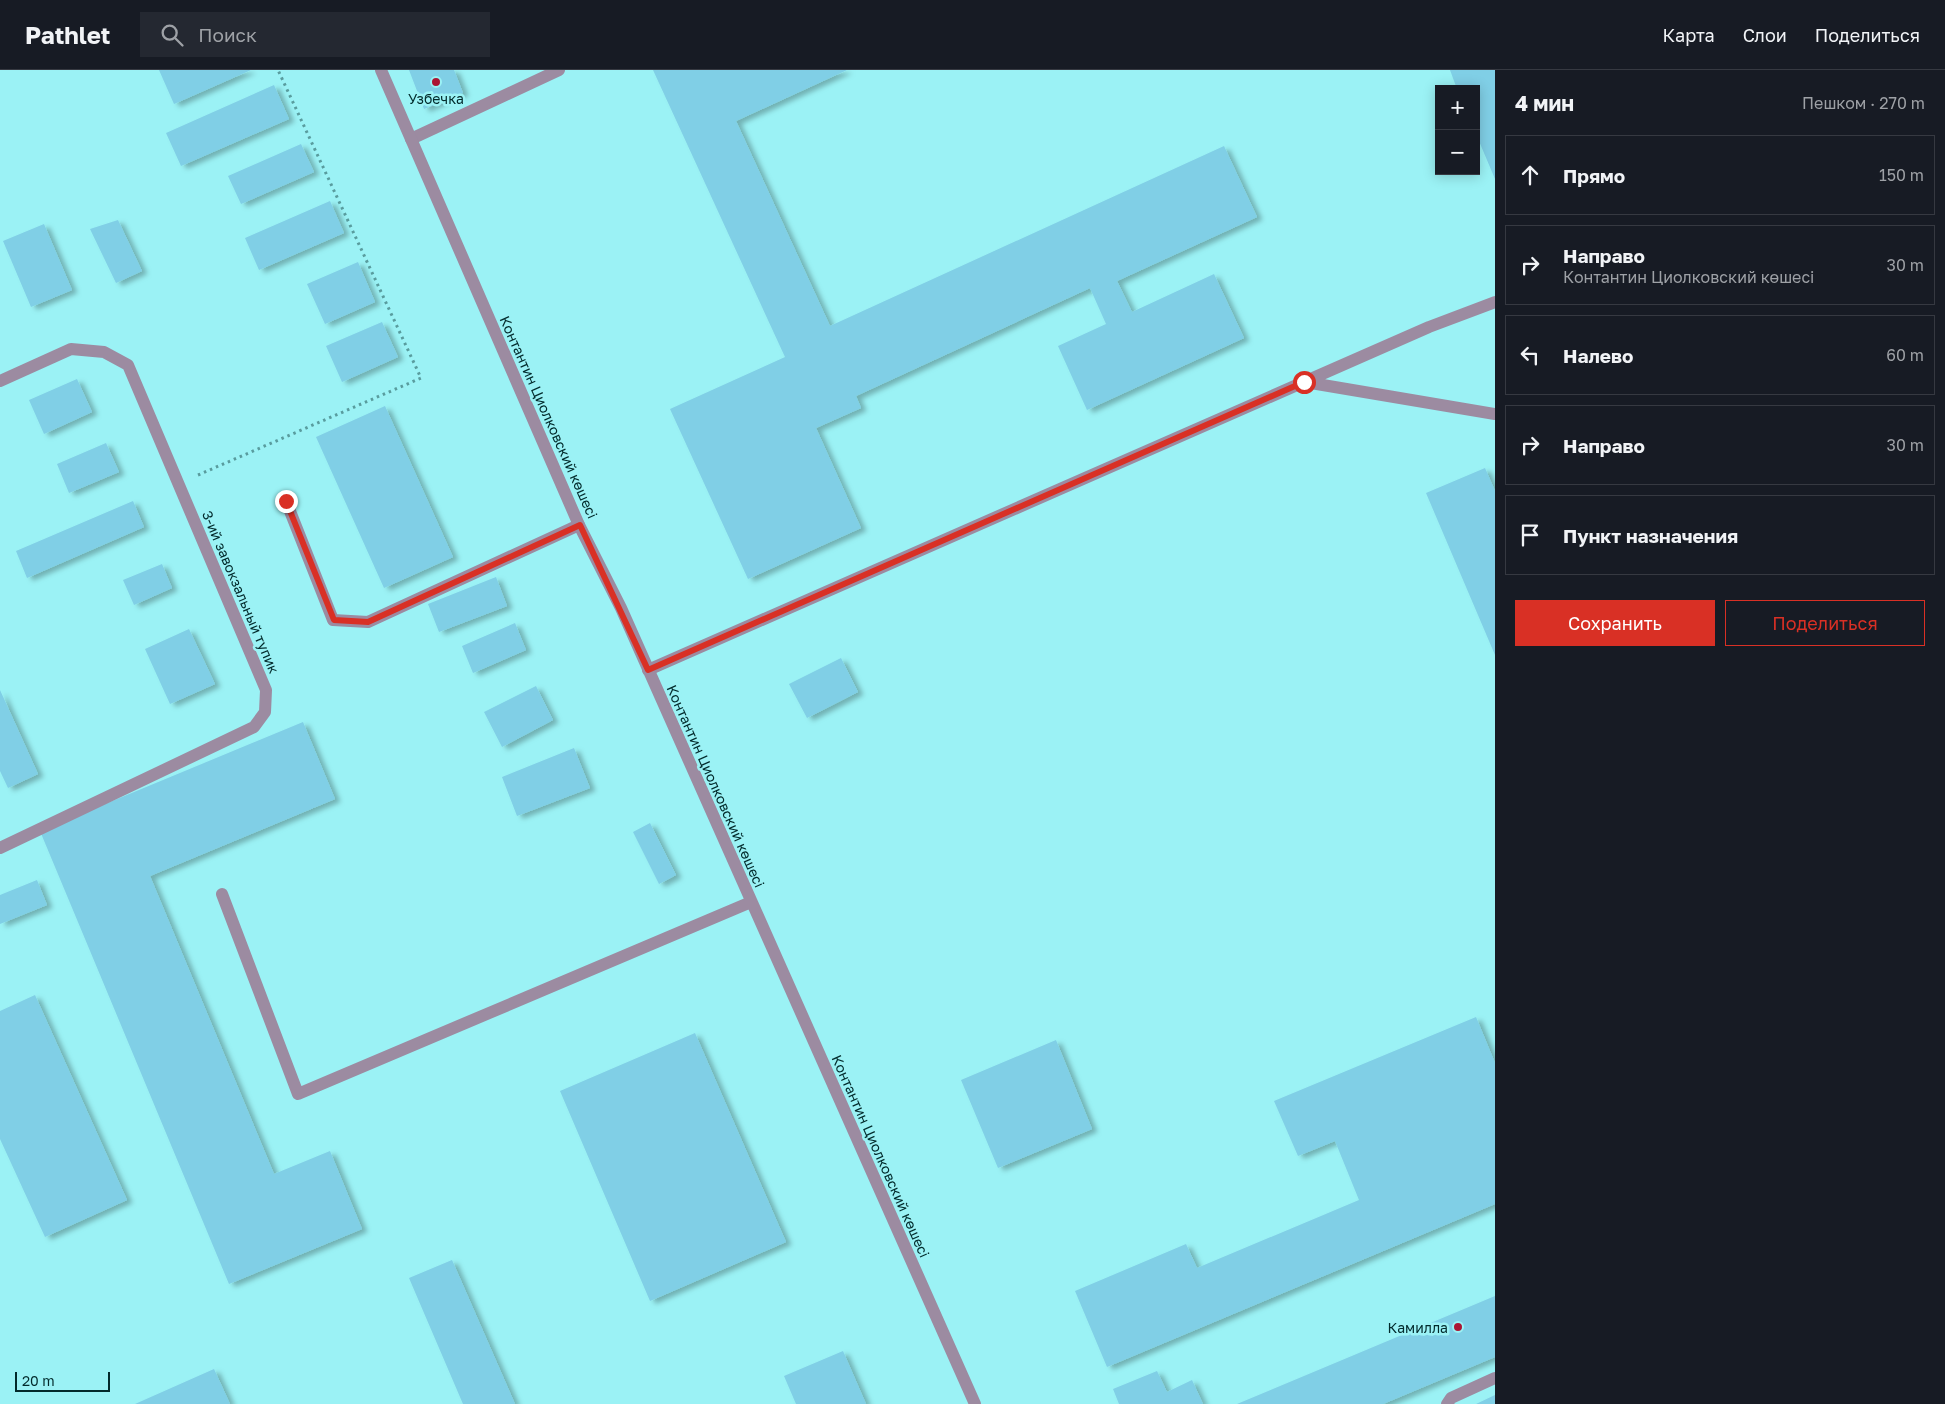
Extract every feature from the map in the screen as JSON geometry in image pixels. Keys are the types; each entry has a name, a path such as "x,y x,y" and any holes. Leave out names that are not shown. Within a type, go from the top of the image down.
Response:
{"street":[{"name":"Контантин Циолковский көшесі","path":"380,70 580,525 648,670 975,1404"},
{"path":"411,139 559,70"},
{"path":"648,670 1429,327 1495,302"},
{"name":"3-ий завокзальный тупик","path":"0,381 71,349 104,352 128,365 266,690 265,712 254,727 0,848"},
{"path":"1304,382 1495,414"},
{"path":"286,501 334,620 368,622 580,525"},
{"path":"222,894 298,1094 752,902"},
{"path":"1447,1404 1451,1398 1495,1378"}],"path":[{"path":"179,484 421,378 278,70"}],"building":[{"path":"159,70 251,70 174,104"},
{"name":"Узбечка","path":"409,70 454,70 463,93 424,109"},
{"path":"653,70 847,70 736,121 830,326 1224,146 1257,217 1117,281 1132,312 1214,274 1244,338 1087,410 1058,346 1106,324 1090,288 856,396 861,408 816,428 861,528 748,579 670,409 785,357"},
{"path":"1450,70 1495,70 1495,179 1480,143 1480,85 1456,85"},
{"path":"274,85 289,119 181,166 166,133"},
{"path":"301,144 314,172 241,204 228,176"},
{"path":"330,201 344,233 259,270 245,238"},
{"path":"118,220 142,271 116,283 90,229"},
{"path":"44,224 72,290 31,307 3,241"},
{"path":"358,262 375,302 325,324 307,284"},
{"path":"382,322 398,357 342,382 326,346"},
{"path":"77,379 92,412 44,434 29,400"},
{"path":"385,406 453,557 384,588 316,437"},
{"path":"106,443 119,472 69,493 57,464"},
{"path":"1485,468 1495,491 1495,655 1426,493"},
{"path":"133,501 144,527 27,578 16,551"},
{"path":"162,564 172,588 134,605 123,580"},
{"path":"496,577 507,606 439,632 428,604"},
{"path":"515,623 526,650 473,673 462,646"},
{"path":"189,629 215,684 170,704 145,649"},
{"path":"841,658 858,692 807,718 789,684"},
{"path":"536,686 553,720 502,747 484,712"},
{"path":"0,690 38,774 8,788 0,771"},
{"path":"303,722 335,799 150,876 274,1174 330,1151 362,1229 229,1284 40,831"},
{"path":"574,748 590,788 517,816 502,777"},
{"path":"650,823 676,875 659,884 633,832"},
{"path":"37,880 47,905 0,924 0,895"},
{"path":"35,995 127,1200 45,1237 0,1139 0,1011"},
{"path":"1476,1017 1495,1063 1495,1204 1107,1367 1075,1291 1186,1244 1197,1268 1359,1200 1335,1141 1298,1156 1274,1101"},
{"path":"695,1033 786,1242 650,1301 560,1091"},
{"path":"1056,1040 1092,1129 998,1168 961,1080"},
{"path":"452,1260 515,1404 463,1404 409,1278"},
{"name":"Камилла","path":"1495,1296 1495,1357 1383,1404 1237,1404"},
{"path":"843,1351 866,1404 796,1404 784,1376"},
{"path":"214,1369 230,1404 135,1404"},
{"path":"1157,1371 1167,1392 1192,1380 1203,1404 1119,1404 1113,1389"},
{"path":"1495,1395 1495,1404 1476,1404"}],"place":[{"name":"Узбечка","path":"436,82"},
{"name":"Камилла","path":"1458,1327"}],"route":[{"path":"286,501 334,620 368,622 580,525 621,608 648,670 1304,382"}]}
